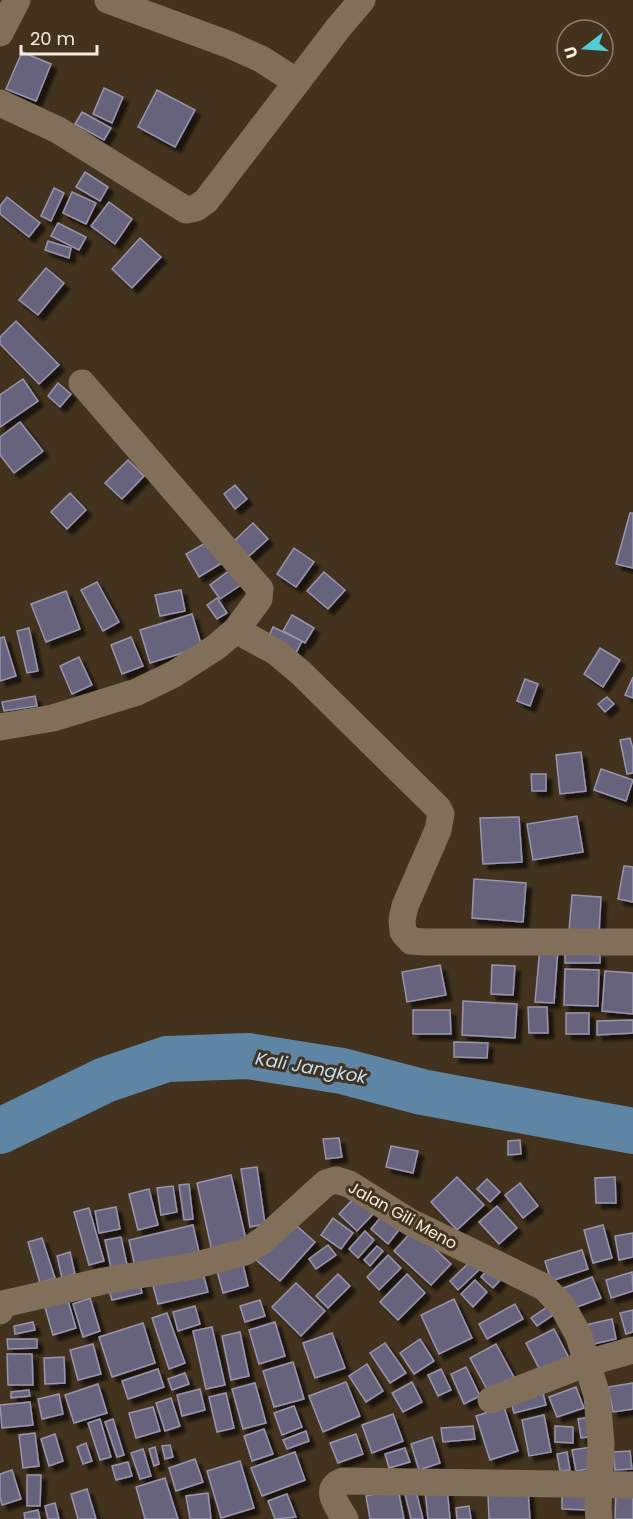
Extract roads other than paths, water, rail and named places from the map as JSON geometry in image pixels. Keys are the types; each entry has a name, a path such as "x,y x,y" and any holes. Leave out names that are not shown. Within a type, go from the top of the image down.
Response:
{"street":[{"path":"0,33 17,0"},
{"path":"108,0 230,45 261,59 297,82"},
{"path":"0,103 58,130 186,210 196,208 206,201 362,0"},
{"path":"0,727 53,718 137,692 183,669 216,648 236,630 259,599 260,589 82,382"},
{"path":"236,630 276,652 301,673 438,808 441,814 438,830 405,906 402,920 403,932 411,940 425,942 633,942"},
{"name":"Jalan Gili Meno","path":"2,1308 103,1281 193,1266 245,1252 263,1240 326,1183 336,1180 349,1184 410,1222 544,1287 563,1307 579,1336 597,1396 600,1420 599,1519"},
{"path":"491,1400 587,1363 633,1350"},
{"path":"345,1519 332,1494 337,1483 343,1481 633,1485"}],"waterway":[{"name":"Kali Jangkok","path":"0,1131 105,1080 167,1059 248,1056 342,1071 422,1092 633,1131"}]}
